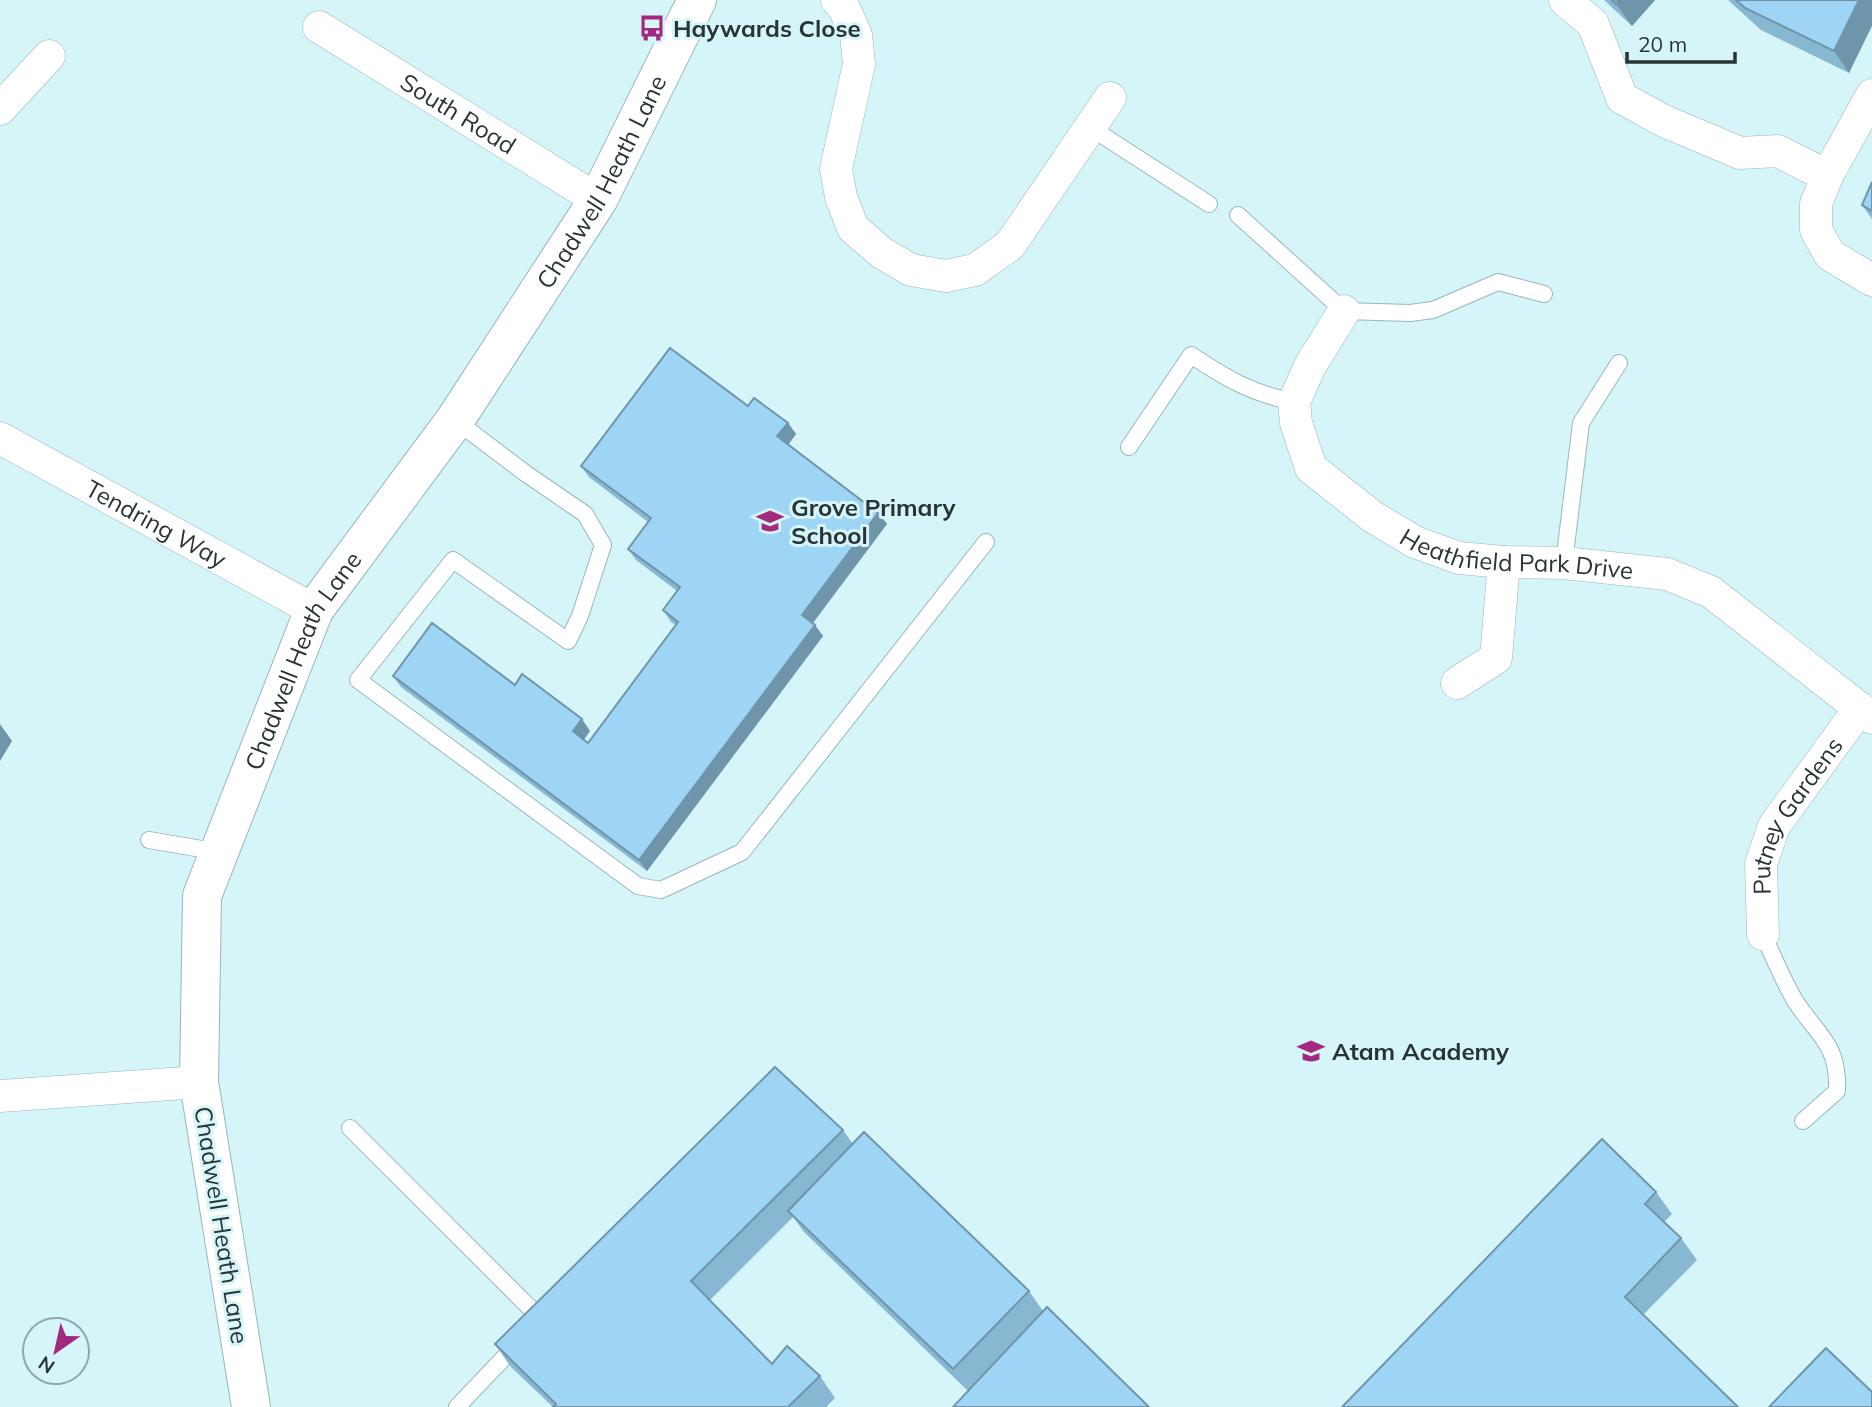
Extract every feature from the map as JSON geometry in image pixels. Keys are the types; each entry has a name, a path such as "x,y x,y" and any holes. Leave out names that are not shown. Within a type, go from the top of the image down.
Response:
{"street":[{"name":"Chadwell Heath Lane","path":"251,1407 199,1082 202,896 314,610 455,420 598,200 698,0"},
{"path":"837,0 844,8 856,35 859,64 836,169 841,197 853,228 882,253 911,270 946,276 975,270 1010,244 1110,98"},
{"path":"1564,0 1593,24 1622,98 1664,121 1741,153 1777,151 1827,176"},
{"name":"South Road","path":"319,27 598,200"},
{"path":"0,109 49,56"},
{"path":"1872,95 1827,176 1816,204 1816,230 1830,255 1872,279"},
{"path":"1294,402 1310,366 1344,311"},
{"name":"Heathfield Park Drive","path":"1294,402 1296,423 1311,468 1373,517 1415,542 1459,558 1564,563 1667,575 1712,592 1866,713"},
{"name":"Tendring Way","path":"0,438 314,610"},
{"path":"1457,683 1496,658 1504,562"},
{"name":"Putney Gardens","path":"1763,934 1761,864 1774,826 1866,713"},
{"path":"0,1096 199,1082"}],"lane":[{"path":"1091,128 1209,204"},
{"path":"1238,215 1344,311 1410,313 1433,310 1498,282 1544,294"},
{"path":"1129,447 1191,355 1238,385 1294,402"},
{"path":"1564,563 1581,423 1619,363"},
{"path":"455,420 525,473 586,514 603,545 580,616 568,641 453,560 358,680 638,886 661,890 742,852 986,542"},
{"path":"149,840 219,852"},
{"path":"1763,934 1795,1000 1828,1044 1838,1074 1837,1091 1804,1121"},
{"path":"350,1128 541,1319 457,1407"}],"building":[{"path":"1736,0 1859,0 1834,51 1745,8"},
{"path":"1872,182 1872,211 1862,205"},
{"name":"Grove Primary School","path":"670,348 748,406 754,398 788,423 777,436 878,513 802,615 815,625 639,860 393,676 432,623 515,685 522,674 582,719 573,731 588,743 678,622 663,610 680,587 628,549 651,518 581,466"},
{"path":"775,1067 843,1130 691,1281 772,1364 787,1346 820,1376 788,1407 553,1407 556,1404 495,1344"},
{"path":"864,1132 1029,1291 953,1369 788,1211"},
{"path":"1602,1139 1656,1192 1645,1204 1681,1238 1625,1297 1738,1407 1342,1407"},
{"path":"1047,1307 1149,1407 953,1407"},
{"path":"1826,1348 1872,1392 1872,1407 1769,1407"}],"place":[{"name":"Haywards Close","path":"652,28"},
{"name":"Grove Primary School","path":"770,521"},
{"name":"Atam Academy","path":"1311,1051"}]}
